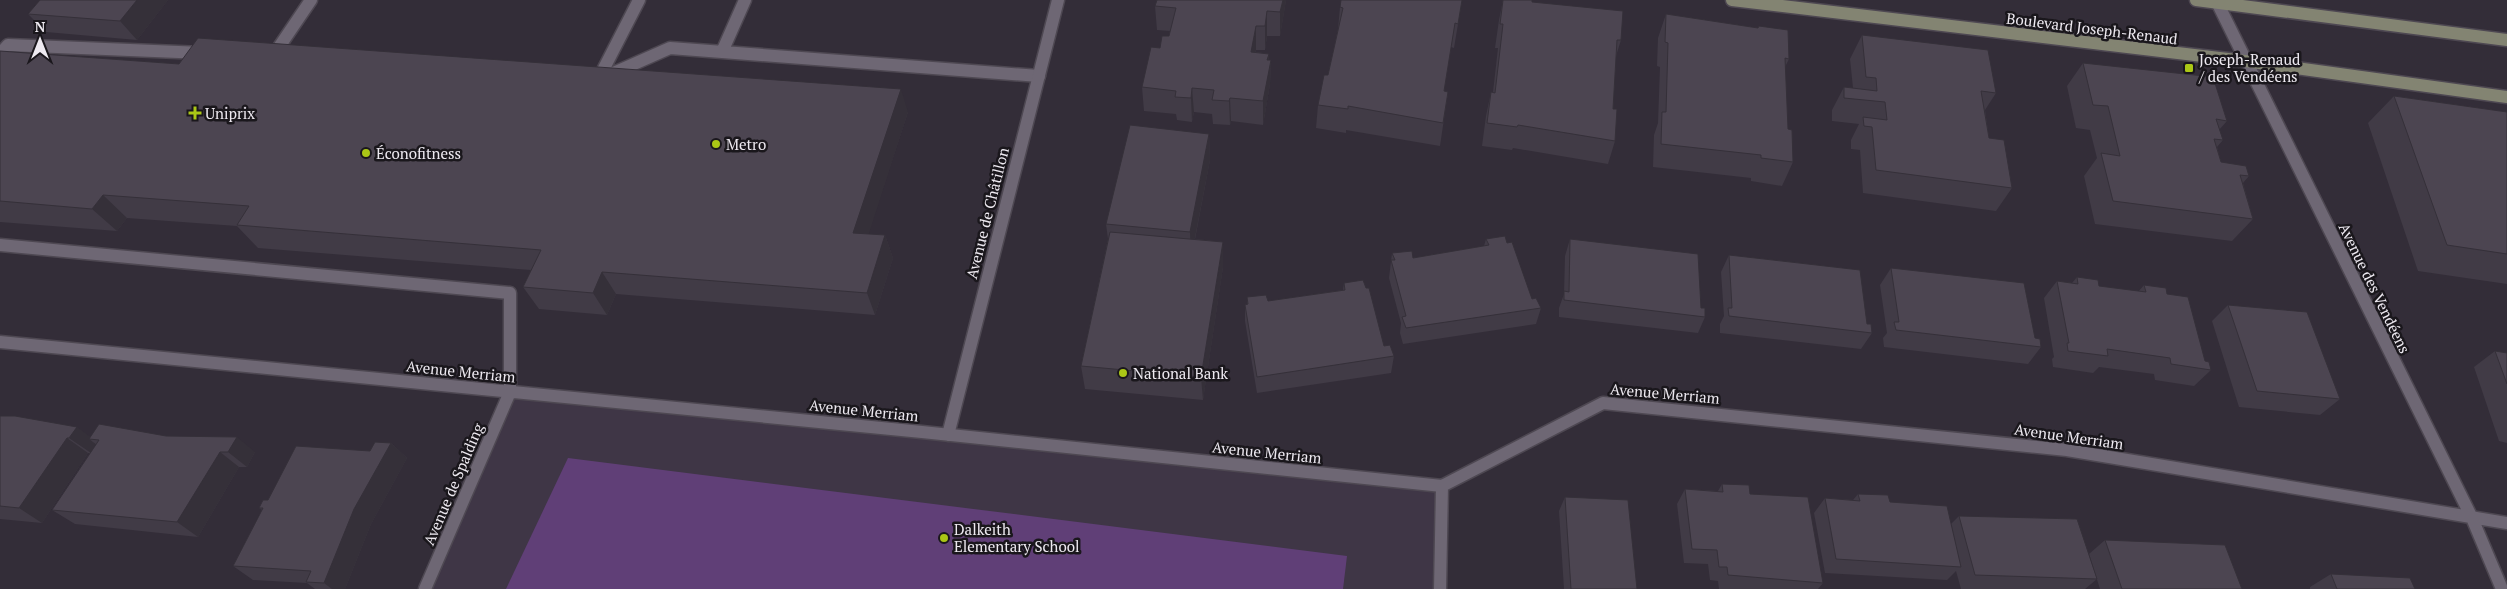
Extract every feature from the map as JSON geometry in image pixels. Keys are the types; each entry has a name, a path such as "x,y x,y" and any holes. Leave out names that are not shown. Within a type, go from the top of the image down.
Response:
{"street":[{"path":"306,0 311,0"},
{"path":"292,58 268,56 311,0"},
{"path":"639,0 593,80 670,48 1039,76"},
{"path":"722,52 745,0"},
{"name":"Avenue de Châtillon","path":"948,435 1058,0"},
{"name":"Boulevard Joseph-Renaud","path":"1732,0 2245,61 2507,97"},
{"path":"2196,0 2507,40"},
{"name":"Avenue des Vendéens","path":"2217,2 2472,518 2502,589"},
{"path":"0,54 8,44 214,54"},
{"path":"0,244 510,293 510,392"},
{"name":"Avenue Merriam","path":"0,342 948,435 1442,486 1603,403 2068,450 2507,524"},
{"name":"Avenue de Spalding","path":"425,589 510,392"},
{"path":"1440,589 1442,486"}],"shaded area":[{"name":"Dalkeith Elementary School","path":"510,392 1442,486 1440,589 425,589"},
{"path":"568,458 1347,556 1343,589 506,589"}],"building":[{"path":"40,0 137,0 120,21 28,14"},
{"path":"1157,0 1283,0 1280,12 1267,11 1265,26 1256,26 1251,52 1269,54 1267,60 1271,60 1263,101 1230,98 1229,101 1212,100 1214,90 1192,88 1191,98 1175,97 1176,91 1142,87 1151,47 1160,48 1162,36 1169,36 1176,8 1155,6"},
{"path":"1341,0 1462,0 1458,24 1455,23 1444,91 1448,92 1443,123 1348,106 1348,109 1318,105 1324,75 1328,75 1343,8 1340,7"},
{"path":"1503,0 1532,0 1532,2 1623,11 1621,40 1617,40 1613,109 1617,109 1615,141 1518,125 1517,127 1487,123 1491,92 1495,93 1503,24 1500,24"},
{"path":"1666,14 1758,28 1759,26 1788,30 1789,59 1785,58 1788,129 1792,130 1793,162 1761,158 1761,155 1661,144 1662,112 1666,112 1668,43 1665,42"},
{"path":"1862,35 1988,50 1996,93 1981,91 1989,138 2004,140 2012,188 1876,170 1872,127 1864,126 1863,117 1887,120 1885,102 1844,98 1844,87 1877,91 1876,78 1866,77"},
{"path":"198,38 901,89 853,233 885,235 867,293 602,272 593,293 523,287 541,250 237,225 249,206 103,195 92,209 0,201 0,51 179,64"},
{"path":"2083,63 2213,77 2227,121 2216,119 2223,140 2214,139 2221,162 2246,166 2249,176 2240,175 2253,219 2113,201 2101,153 2120,156 2108,106 2093,105"},
{"path":"2394,96 2507,112 2507,254 2447,245"},
{"path":"1130,125 1209,134 1190,232 1106,224"},
{"path":"1110,232 1223,242 1201,377 1081,366"},
{"path":"1505,236 1507,243 1512,242 1532,299 1536,298 1541,308 1406,328 1402,317 1406,316 1391,260 1395,260 1392,253 1412,251 1413,258 1489,245 1486,239"},
{"path":"1570,239 1698,254 1701,308 1705,308 1705,317 1564,300 1564,291 1569,292"},
{"path":"1729,255 1860,270 1867,324 1871,324 1872,333 1729,316 1728,308 1732,308"},
{"path":"1891,268 2024,283 2035,338 2040,339 2041,347 1896,330 1894,322 1899,322"},
{"path":"2077,277 2098,280 2099,286 2146,292 2144,285 2166,288 2167,294 2188,297 2205,361 2209,362 2211,370 2171,364 2170,358 2107,349 2108,356 2068,351 2067,343 2069,343 2057,281 2078,284"},
{"path":"1363,280 1366,288 1369,288 1384,346 1390,345 1394,356 1257,377 1245,305 1248,304 1247,297 1266,295 1268,301 1345,290 1344,283"},
{"path":"2228,305 2307,312 2340,399 2257,391"},
{"path":"2495,351 2507,353 2507,384"},
{"path":"0,416 15,416 77,427 67,438 19,508 0,506"},
{"path":"99,424 166,436 237,437 228,452 220,452 177,522 52,510 99,440 89,439"},
{"path":"375,442 391,443 354,509 324,583 306,582 311,571 233,566 263,508 259,508 263,500 268,500 296,446 370,451"},
{"path":"1722,484 1749,485 1750,494 1808,497 1823,583 1728,575 1727,567 1719,567 1717,550 1692,549 1685,489 1723,492"},
{"path":"1858,494 1888,495 1890,502 1947,506 1961,567 1836,559 1825,498 1860,501"},
{"path":"1565,497 1628,500 1637,589 1571,589"},
{"path":"1959,516 2077,519 2097,579 1975,575"},
{"path":"2105,540 2225,545 2242,589 2122,589"},
{"path":"2331,574 2410,578 2415,589 2337,589"}],"place":[{"name":"Joseph-Renaud / des Vendéens","path":"2189,68"},
{"name":"Uniprix","path":"195,113"},
{"name":"Metro","path":"716,144"},
{"name":"Éconofitness","path":"366,153"},
{"name":"National Bank","path":"1123,373"},
{"name":"Dalkeith Elementary School","path":"944,538"}]}
